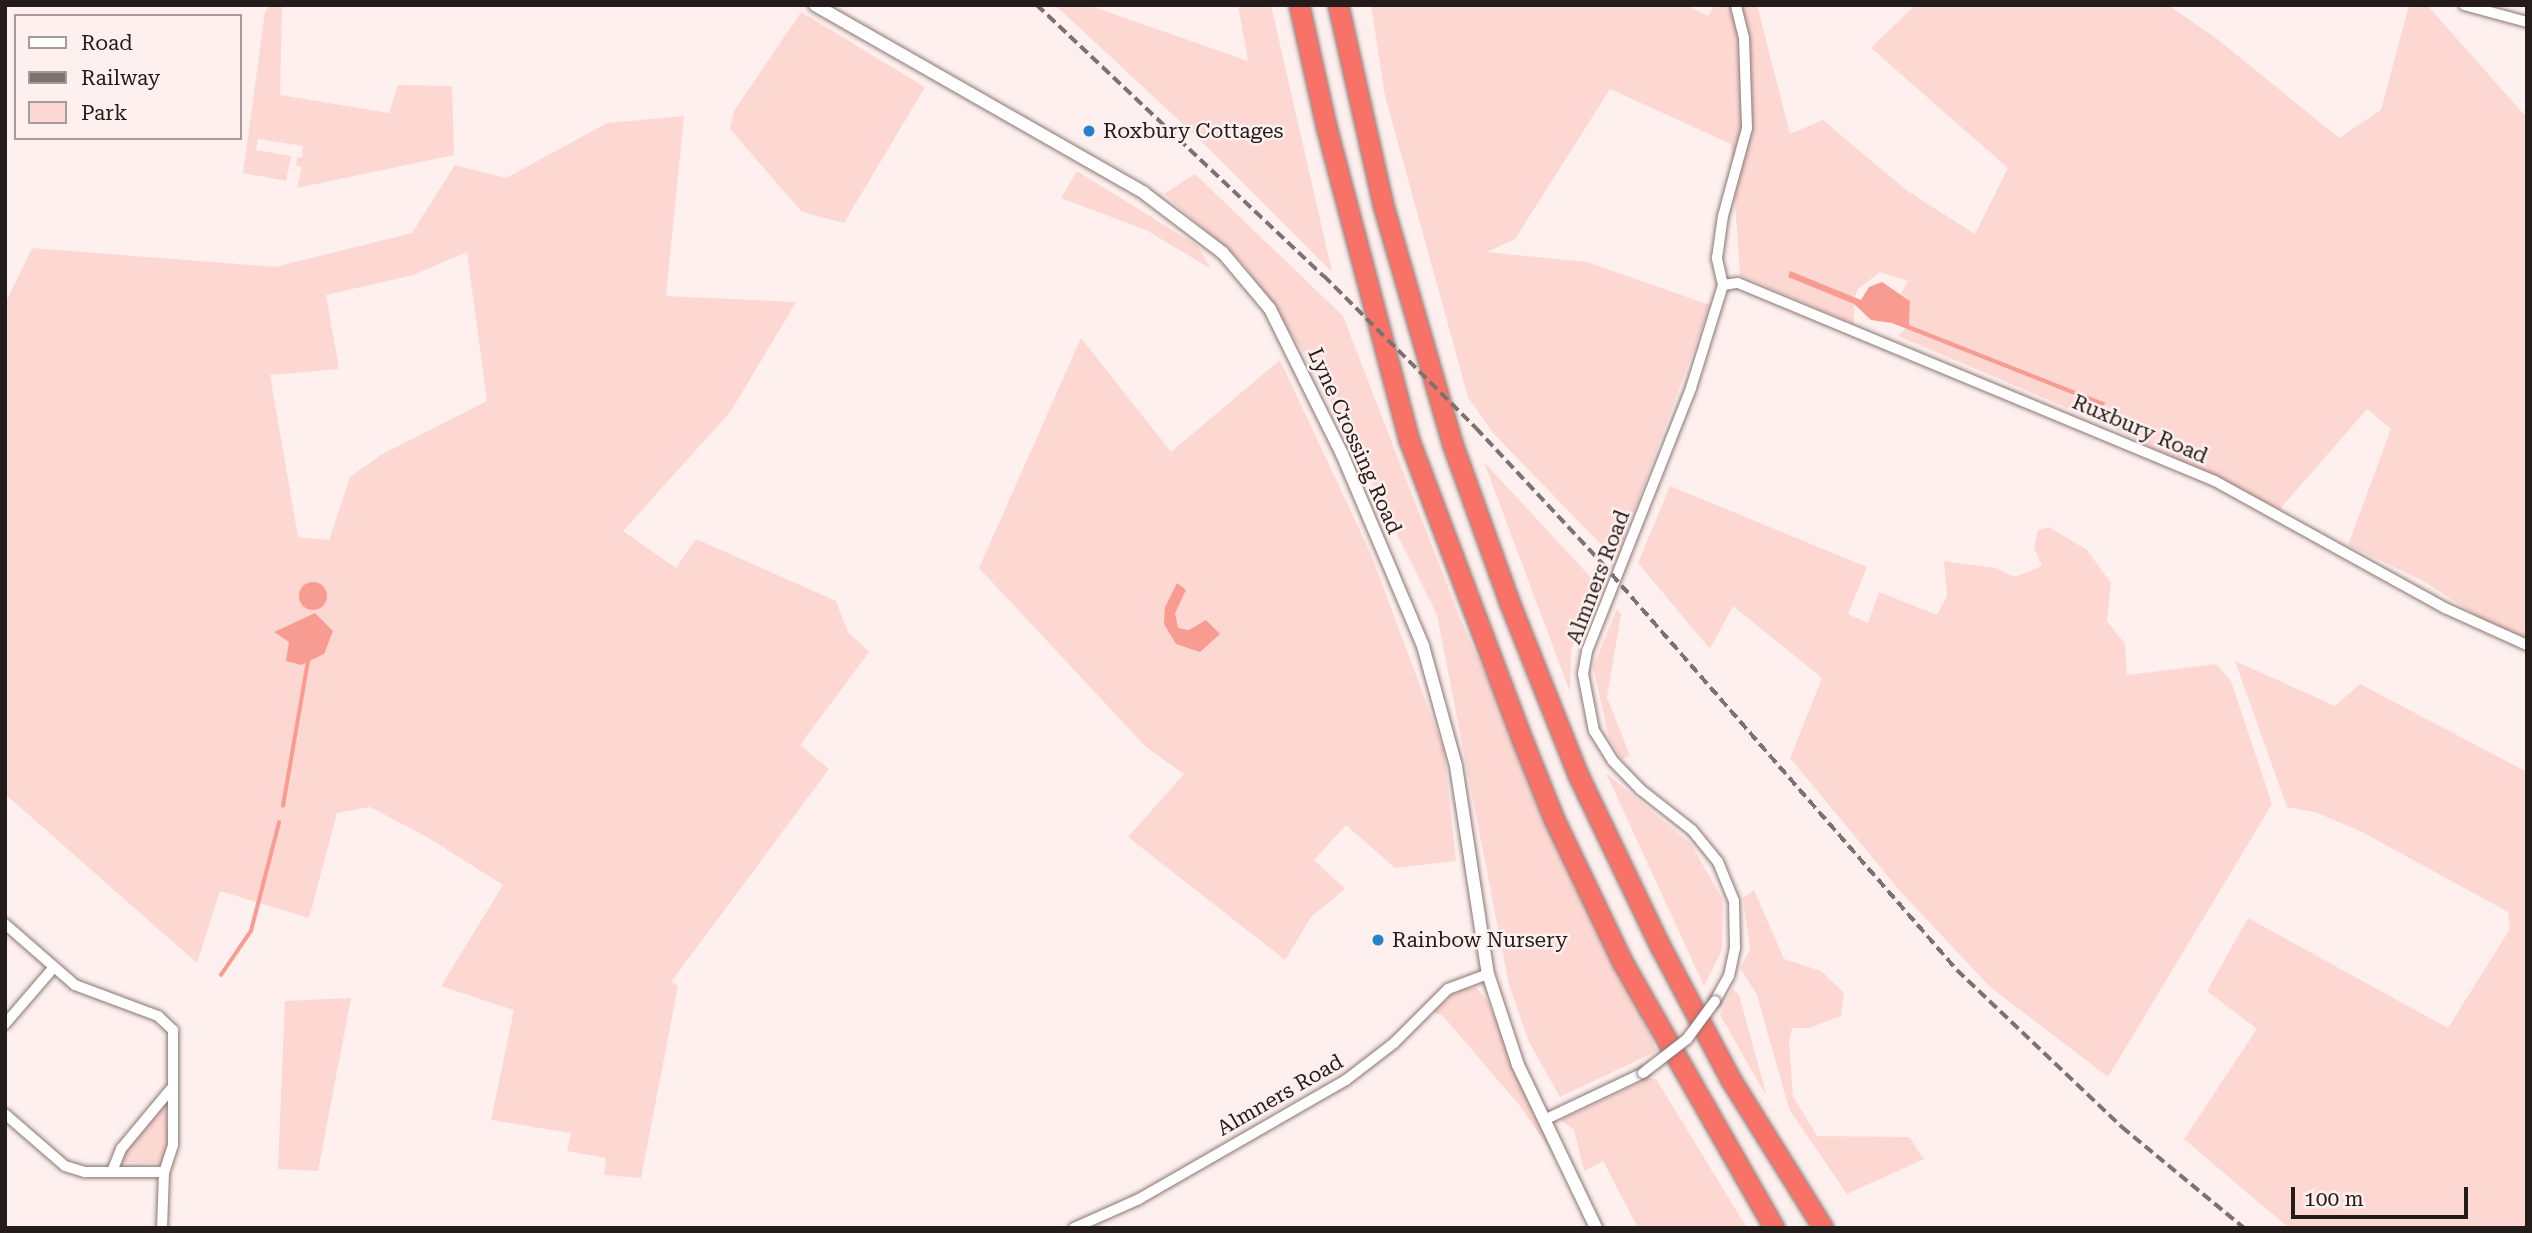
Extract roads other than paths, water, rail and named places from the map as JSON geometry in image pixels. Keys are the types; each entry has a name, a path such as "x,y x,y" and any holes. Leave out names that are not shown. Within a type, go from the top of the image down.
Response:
{"highway":[{"path":"1299,5 1409,440 1524,744 1554,819 1623,963 1774,1228"},
{"path":"1338,5 1383,205 1452,443 1514,616 1578,775 1660,946 1731,1080 1823,1228"}],"street":[{"name":"Lyne Crossing Road","path":"815,5 1143,193 1223,253 1269,309 1342,454 1440,698 1456,766 1488,974 1518,1065 1596,1228"},
{"path":"1723,285 1717,258 1723,216 1747,128 1744,38 1736,5"},
{"path":"2464,5 2527,22"},
{"name":"Ruxbury Road","path":"1723,285 1738,283 2215,481 2445,608 2527,645"},
{"name":"Almners Road","path":"1544,1120 1643,1073 1687,1040 1716,1001 1729,976 1735,947 1734,901 1718,862 1692,830 1641,790 1613,761 1594,731 1583,674 1587,651 1692,388 1723,285"},
{"path":"5,924 82,990 158,1016 173,1030 173,1145 172,1160 164,1172 162,1228"},
{"path":"5,1024 54,967"},
{"name":"Almners Road","path":"1074,1228 1139,1199 1346,1080 1388,1049 1448,989 1488,974"},
{"path":"113,1169 121,1149 172,1088"},
{"path":"5,1114 65,1166 85,1172 113,1169 164,1172"}],"waterway":[{"path":"283,806 308,662"},
{"path":"221,975 251,931 279,823"}],"railway":[{"path":"1037,5 1324,276 1476,428 1602,563 1957,970 2122,1127 2244,1228"}],"place":[{"name":"Roxbury Cottages","path":"1089,131"},
{"name":"Rainbow Nursery","path":"1378,940"}]}
